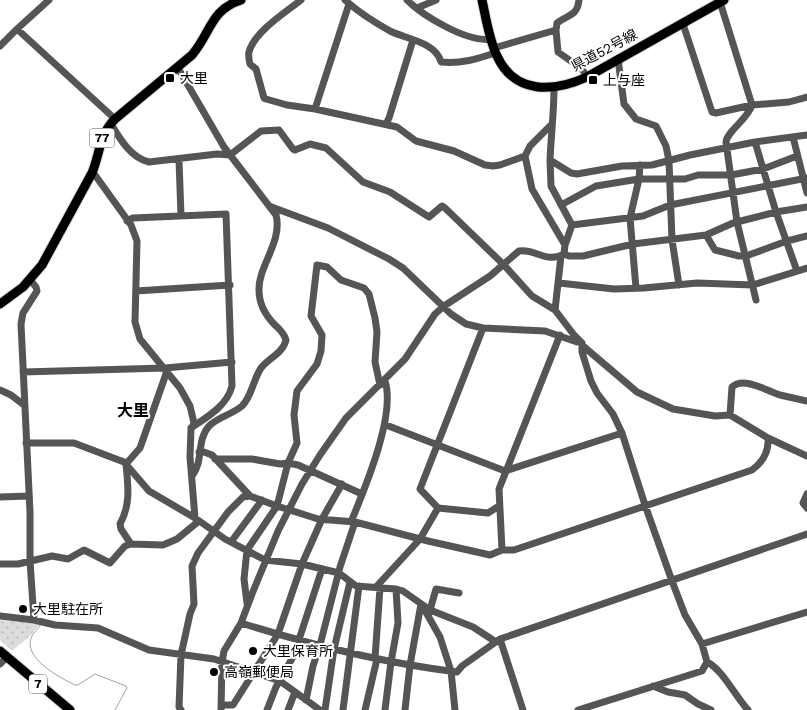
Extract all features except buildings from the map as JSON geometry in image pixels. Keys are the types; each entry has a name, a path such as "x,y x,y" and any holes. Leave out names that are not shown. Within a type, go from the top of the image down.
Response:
{"main road":[{"name":"77","path":"0,304 30,280 45,260 92,174 102,138 113,121 178,68 197,49 213,18 220,10 229,4 241,0"},
{"name":"県道52号線","path":"482,0 493,46 505,68 520,81 531,86 554,88 575,82 587,76 722,1"},
{"name":"7","path":"2,657 70,710"}],"street":[{"path":"0,46 48,0"},
{"path":"301,0 268,26 252,45 248,56 250,64 256,69 264,98 266,99 296,107 315,109 397,127 416,141 454,151 490,166 500,165 524,156 530,146 552,124"},
{"path":"407,0 457,34 484,40 493,46"},
{"path":"417,8 436,0"},
{"path":"583,0 579,0 578,9 575,12 558,22 556,30 558,52 582,69 587,76"},
{"path":"722,1 752,105 744,119 726,137 738,222 756,300"},
{"path":"315,109 347,2 390,31 424,44 437,53 441,62 457,63 471,61 493,46 556,30"},
{"path":"682,24 712,112 716,113 752,105 788,102 807,98"},
{"path":"17,28 113,121 132,154 140,159 149,162 179,160 217,154 230,155 262,130 279,130 295,150 306,144 319,145 326,148 363,182 390,192 429,217 442,206 503,264 532,296 555,310 582,345 638,392 673,409 722,417 730,415 768,438 807,456"},
{"path":"386,124 413,40"},
{"path":"618,59 624,104 636,119 656,126 666,146 669,161 672,240 679,285"},
{"path":"178,68 230,155 276,216 278,229 260,281 259,293 265,313 283,333 286,343 261,369 245,402 240,408 210,425 203,437 198,466 192,476"},
{"path":"554,88 550,160 551,186 572,225 564,245 555,310"},
{"path":"550,160 574,174 622,166 652,165 690,155 756,142 807,135"},
{"path":"793,137 796,156 805,178 807,193"},
{"path":"756,142 776,212 797,271"},
{"path":"524,156 532,188 564,245"},
{"path":"561,204 596,186 639,179 685,179 698,176 731,175 763,169 796,156"},
{"path":"179,160 181,216"},
{"path":"636,288 630,218 639,179 640,165"},
{"path":"92,174 95,175 135,233 137,241 135,322 138,335 188,401 194,423 191,429 190,457 197,519"},
{"path":"572,225 643,216 670,205 805,178"},
{"path":"269,206 328,228 389,259 404,268 451,314 466,324 484,328 537,330 560,335 582,345"},
{"path":"342,484 322,519 302,564 278,634 233,705 221,708 224,651 242,623 265,560 289,509 310,471 341,425 405,359 432,318 444,306 477,286 519,251 524,250 544,257 563,255 583,256 633,244 706,235 738,222 776,212 807,207"},
{"path":"128,221 133,218 226,214 230,285 232,386 230,394 216,410 191,429"},
{"path":"706,235 716,250 739,256 746,256 807,236"},
{"path":"248,606 244,579 247,550 277,506 288,463 297,443 294,415 297,391 317,364 321,351 322,335 312,316 317,265 327,267 341,280 364,288 369,294 377,332 375,362 382,383 388,391 386,424 353,522 339,572 313,666 308,704"},
{"path":"558,283 614,289 697,283 753,285 807,268"},
{"path":"30,280 37,291 21,319 34,620"},
{"path":"136,291 230,285"},
{"path":"484,328 420,489 438,508 488,513 499,506"},
{"path":"502,550 499,489 560,335"},
{"path":"582,345 582,352 591,381 597,393 613,414 622,433 645,505 685,615 702,644 707,662 717,669 748,710"},
{"path":"23,372 166,370 232,362"},
{"path":"132,544 121,529 120,524 126,513 128,489 126,464 140,448 166,370"},
{"path":"730,415 732,387 740,383 750,384 781,395 807,401"},
{"path":"0,390 24,405"},
{"path":"386,424 505,472 622,433"},
{"path":"181,710 179,707 181,655 194,604 192,566 198,553 235,503 244,497 250,496 322,519 353,522 490,555 502,550 514,550 752,470 762,464 769,443 768,438"},
{"path":"26,443 74,443 126,464 149,491 197,519 214,532 265,560 302,564 339,572 350,582 360,586 396,589 430,610 473,627 498,641 523,710"},
{"path":"199,452 212,455 250,496"},
{"path":"215,459 252,459 298,465 362,494"},
{"path":"807,494 803,502 807,508"},
{"path":"0,497 28,496"},
{"path":"231,542 262,500"},
{"path":"365,710 376,658 378,588 420,539 438,508"},
{"path":"0,564 18,564 52,556 68,559 84,550 110,563 125,546 132,544 163,545 177,540 197,519"},
{"path":"242,623 298,640 391,662 458,672 462,666 498,641 807,534"},
{"path":"267,710 294,655 322,568"},
{"path":"325,710 334,648 350,582"},
{"path":"343,710 360,586"},
{"path":"386,710 391,662 398,623 396,589"},
{"path":"430,610 436,589 459,593"},
{"path":"405,710 410,665 422,604"},
{"path":"422,604 440,637 451,671 455,710"},
{"path":"702,644 807,612"},
{"path":"0,616 34,620 55,625 98,628 149,650 214,659 280,681 308,704 320,710"},
{"path":"578,710 702,671 707,662"},
{"path":"653,686 668,692 685,695 711,710"},
{"path":"288,710 295,692"}],"shaded area":[{"path":"0,620 40,624 31,635 12,651 0,640"}],"waterway":[{"path":"41,624 32,636 30,644 32,652 37,659 52,672 75,685 95,674 126,686 127,688 115,710"}],"place":[{"name":"大里","path":"170,78"},
{"name":"上与座","path":"593,80"},
{"name":"大里駐在所","path":"23,609"},
{"name":"大里保育所","path":"253,651"},
{"name":"高嶺郵便局","path":"214,672"}],"district":[{"name":"大里","path":"133,410"}]}
